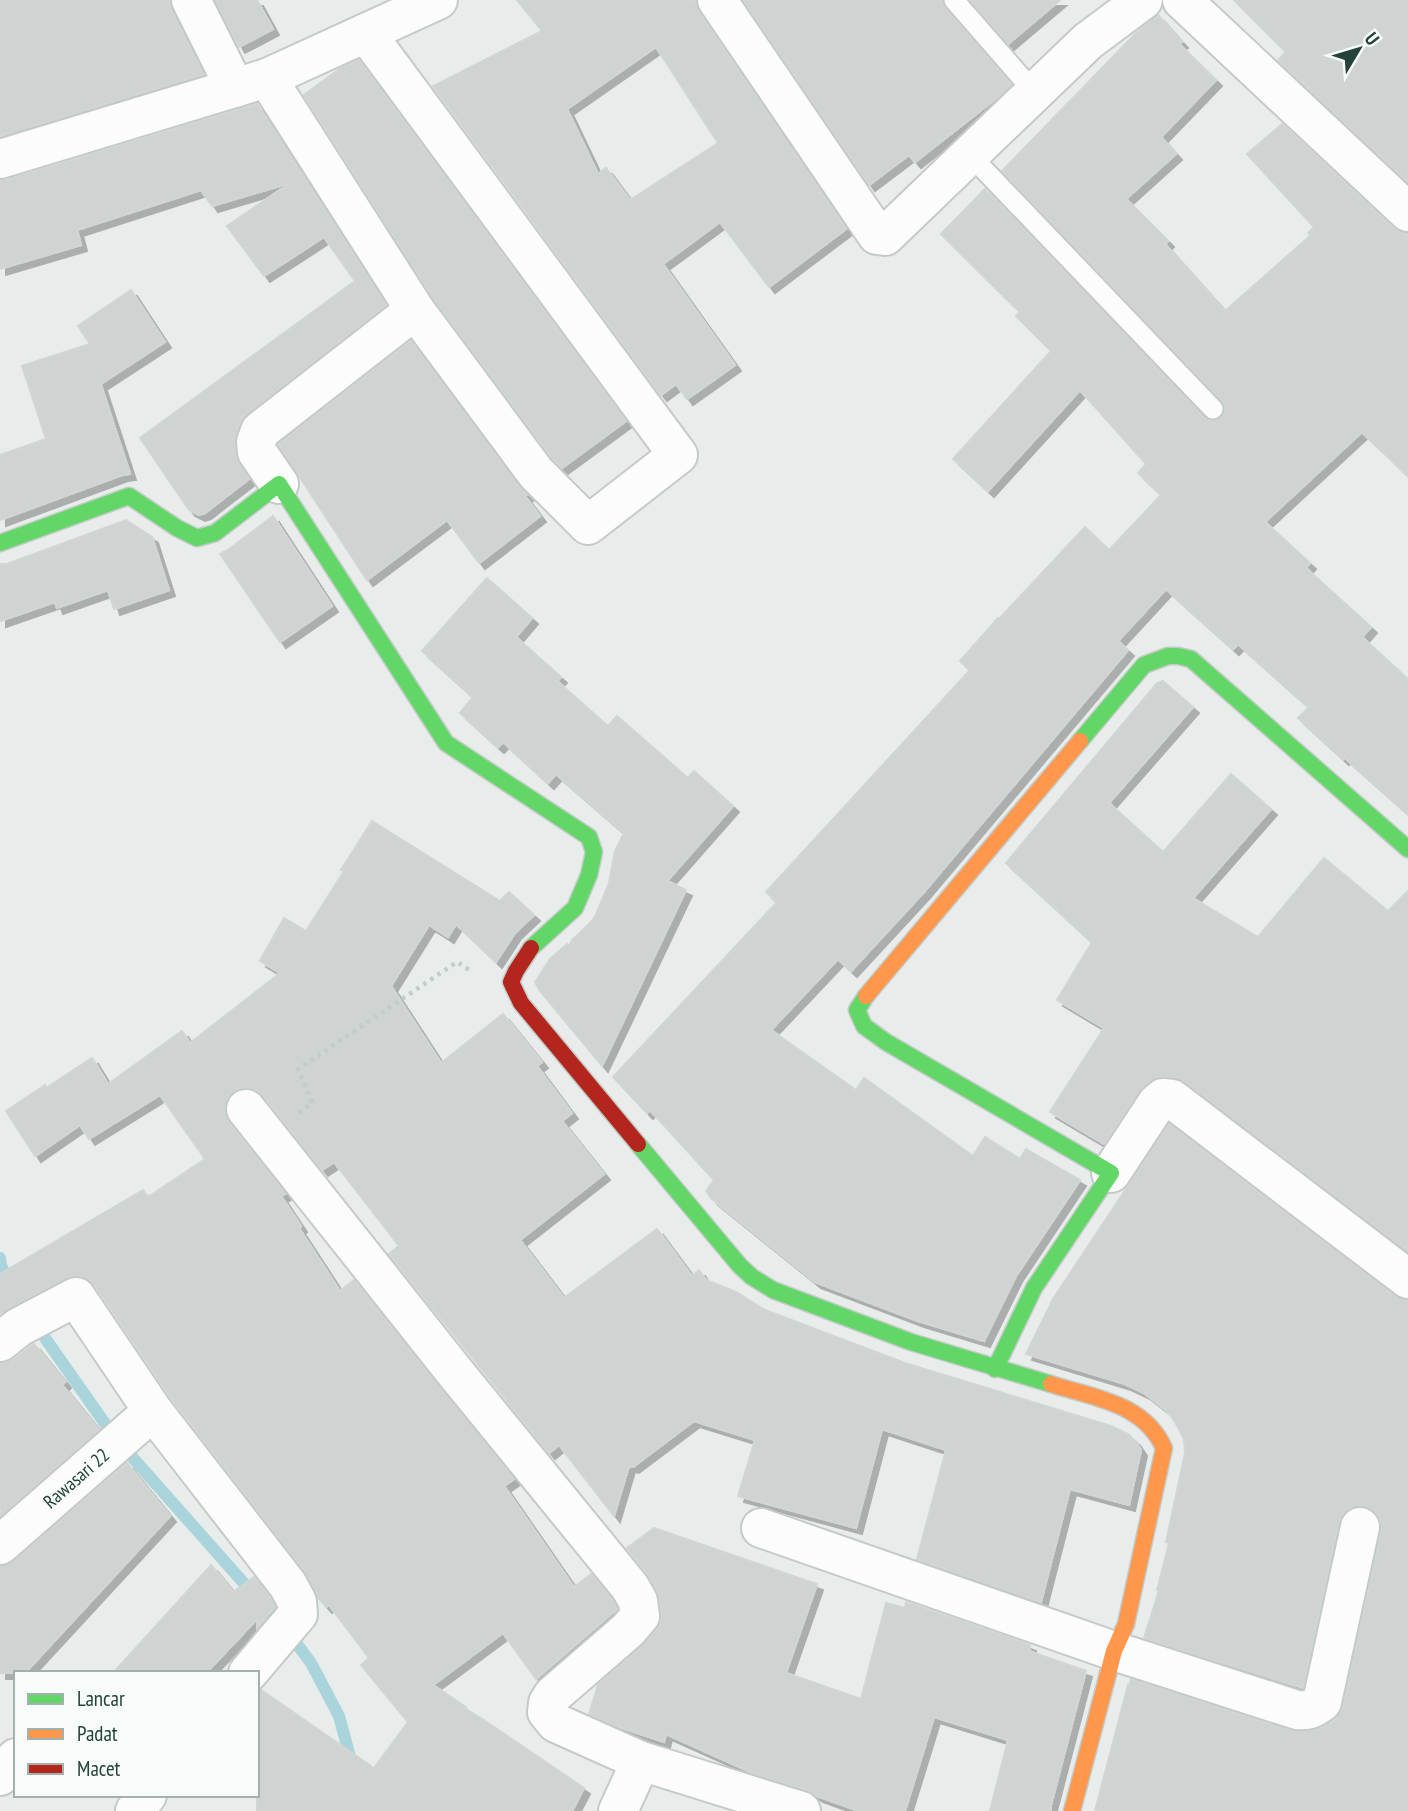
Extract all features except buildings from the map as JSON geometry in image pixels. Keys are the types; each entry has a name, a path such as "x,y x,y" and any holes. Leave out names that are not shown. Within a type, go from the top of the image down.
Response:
{"street":[{"path":"191,0 536,472 588,525 678,455 366,33"},
{"path":"0,159 251,83 438,0"},
{"path":"717,0 877,235 885,236 1088,41 1143,0"},
{"path":"1182,0 1408,212"},
{"path":"415,310 260,431 256,442 257,452 446,743 589,838 594,852 589,875 575,908 533,945 511,982 521,1003 752,1277 774,1290 911,1342 1119,1405 1138,1413 1159,1434 1164,1448 1126,1624 1114,1651 1072,1811"},
{"path":"0,543 129,496 197,538 215,533 279,484"},
{"path":"1111,1173 886,1042 864,1026 856,1010 879,979 1144,665 1162,657 1180,655 1191,659 1408,849"},
{"path":"995,1369 1034,1288 1157,1103 1163,1098 1172,1099 1408,1279"},
{"path":"246,1110 630,1587 638,1601 640,1616 628,1630 553,1695 547,1712 556,1723 641,1761 801,1811"},
{"path":"0,1342 19,1326 76,1297 153,1411 288,1585 297,1602 298,1614 250,1671"},
{"name":"Rawasari 22","path":"0,1545 153,1411"},
{"path":"761,1528 1114,1651 1306,1711 1322,1702 1360,1527"},
{"path":"0,1776 14,1760"},
{"path":"618,1811 641,1761"}],"lane":[{"path":"954,0 1035,93"},
{"path":"970,155 1213,409"}],"path":[{"path":"270,1139 312,1102 298,1069 457,962 521,1003"}],"waterway":[{"path":"0,1258 1,1266 12,1286"},
{"path":"38,1328 113,1435"},
{"path":"125,1449 280,1624"},
{"path":"291,1636 311,1663 339,1716 354,1763"}],"traffic: fast":[{"path":"0,543 129,496 197,538 215,533 279,484 446,743 589,837 594,852 589,875 575,908 531,948"},
{"path":"1080,741 1144,665 1168,656 1191,659 1408,849"},
{"path":"866,996 857,1010 864,1026 886,1042 1111,1173 1034,1288 995,1369"},
{"path":"638,1144 740,1266 773,1290 911,1342 1051,1384"}],"traffic: slow":[{"path":"866,996 1080,741"},
{"path":"1051,1384 1116,1404 1131,1412 1144,1421 1164,1448 1126,1624 1114,1651 1072,1811"}],"traffic: jam":[{"path":"531,948 511,982 521,1003 638,1144"}]}
